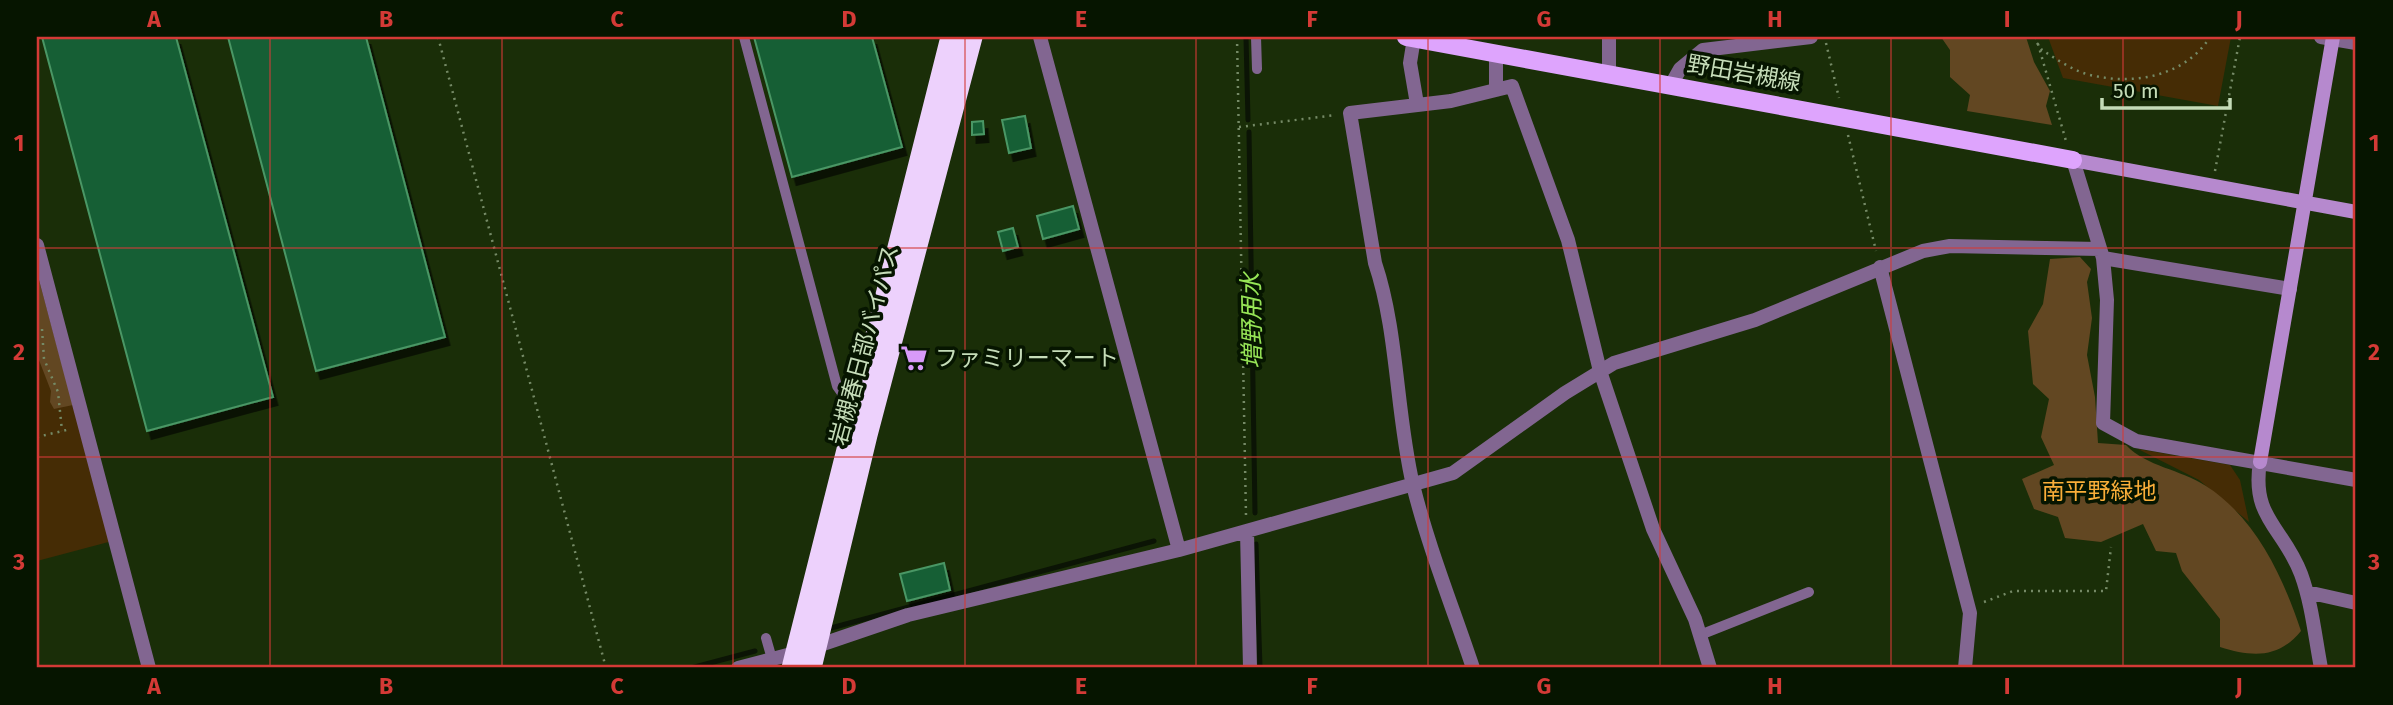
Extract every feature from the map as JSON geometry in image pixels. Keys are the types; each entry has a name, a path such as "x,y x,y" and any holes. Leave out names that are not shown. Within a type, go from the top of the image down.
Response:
{"highway":[{"name":"岩槻春日部バイパス","path":"794,661 951,37"},
{"name":"岩槻春日部バイパス","path":"811,668 867,435 972,37"}],"main road":[{"name":"野田岩槻線","path":"1410,37 2073,160"}],"street":[{"path":"1040,37 1179,550"},
{"path":"1410,37 1410,63 1417,104"},
{"path":"1609,37 1609,74"},
{"path":"1671,85 1680,69 1703,50 1811,37"},
{"path":"2321,668 2307,592 2293,555 2259,502 2256,483 2290,289 2329,37 2356,43"},
{"path":"1496,53 1496,90"},
{"path":"1473,668 1413,485 1397,399 1382,285 1375,263 1350,113 1451,102 1512,86 1568,240 1600,371 1653,528 1700,635 1710,668"},
{"path":"2356,212 2073,160 2101,253 2107,300 2104,423 2136,441 2356,480"},
{"path":"37,245 149,668"},
{"path":"817,646 908,615 1179,550 1453,473 1600,371 1631,357 1755,320 1923,251 1950,246 2101,253 2290,289"},
{"path":"1880,267 1970,614 1965,668"},
{"path":"1247,531 1250,668"},
{"path":"2307,592 2356,603"},
{"path":"738,668 772,659 794,661"}],"lane":[{"path":"744,37 837,386 855,411"},
{"path":"1256,37 1257,69"},
{"path":"1700,635 1809,592"},
{"path":"766,638 772,659"}],"path":[{"path":"438,37 606,668"},
{"path":"1237,37 1247,531"},
{"path":"1824,37 1880,267"},
{"path":"2036,37 2073,160"},
{"path":"2037,43 2042,50 2093,76 2134,80 2175,69 2203,48 2210,37"},
{"path":"2212,186 2240,37"},
{"path":"1239,127 1350,113"},
{"path":"41,319 44,359 58,392 62,431"},
{"path":"37,437 85,426"},
{"path":"1970,614 1980,604 2013,591 2106,591 2111,548"}],"shaded area":[{"path":"2048,37 2231,37 2218,106 2063,78"},
{"path":"37,245 116,540 37,561"},
{"path":"2138,449 2230,465 2240,480 2249,522 2199,480"}],"green space":[{"path":"1941,37 2026,37 2034,62 2050,91 2046,106 2052,125 1967,111 1970,95 1950,77 1950,50"},
{"name":"南平野緑地","path":"2080,257 2091,269 2087,282 2092,318 2087,355 2095,397 2098,443 2126,445 2154,463 2196,480 2224,499 2239,515 2266,550 2286,590 2301,631 2283,647 2254,654 2220,647 2220,619 2182,571 2176,553 2156,551 2143,524 2101,542 2065,538 2058,517 2034,509 2022,479 2054,465 2041,437 2049,399 2033,384 2028,331 2043,304 2050,259"},
{"path":"37,273 73,405 54,409 50,402 51,391 37,355"}],"building":[{"path":"42,37 176,37 273,397 147,431"},
{"path":"228,37 366,37 445,337 316,371"},
{"path":"754,37 872,37 902,147 792,177"},
{"path":"1025,116 1031,148 1009,153 1002,120"},
{"path":"983,121 984,134 972,135 972,122"},
{"path":"1073,206 1079,229 1043,239 1037,216"},
{"path":"1013,228 1018,247 1003,251 998,232"},
{"path":"944,563 950,590 907,601 900,574"}],"waterway":[{"name":"増野用水","path":"1246,37 1248,120"},
{"name":"増野用水","path":"1249,132 1255,513"},
{"path":"831,628 1154,541"},
{"path":"1256,544 1260,668"},
{"path":"691,668 755,651"}],"place":[{"name":"ファミリーマート","path":"914,358"}]}
